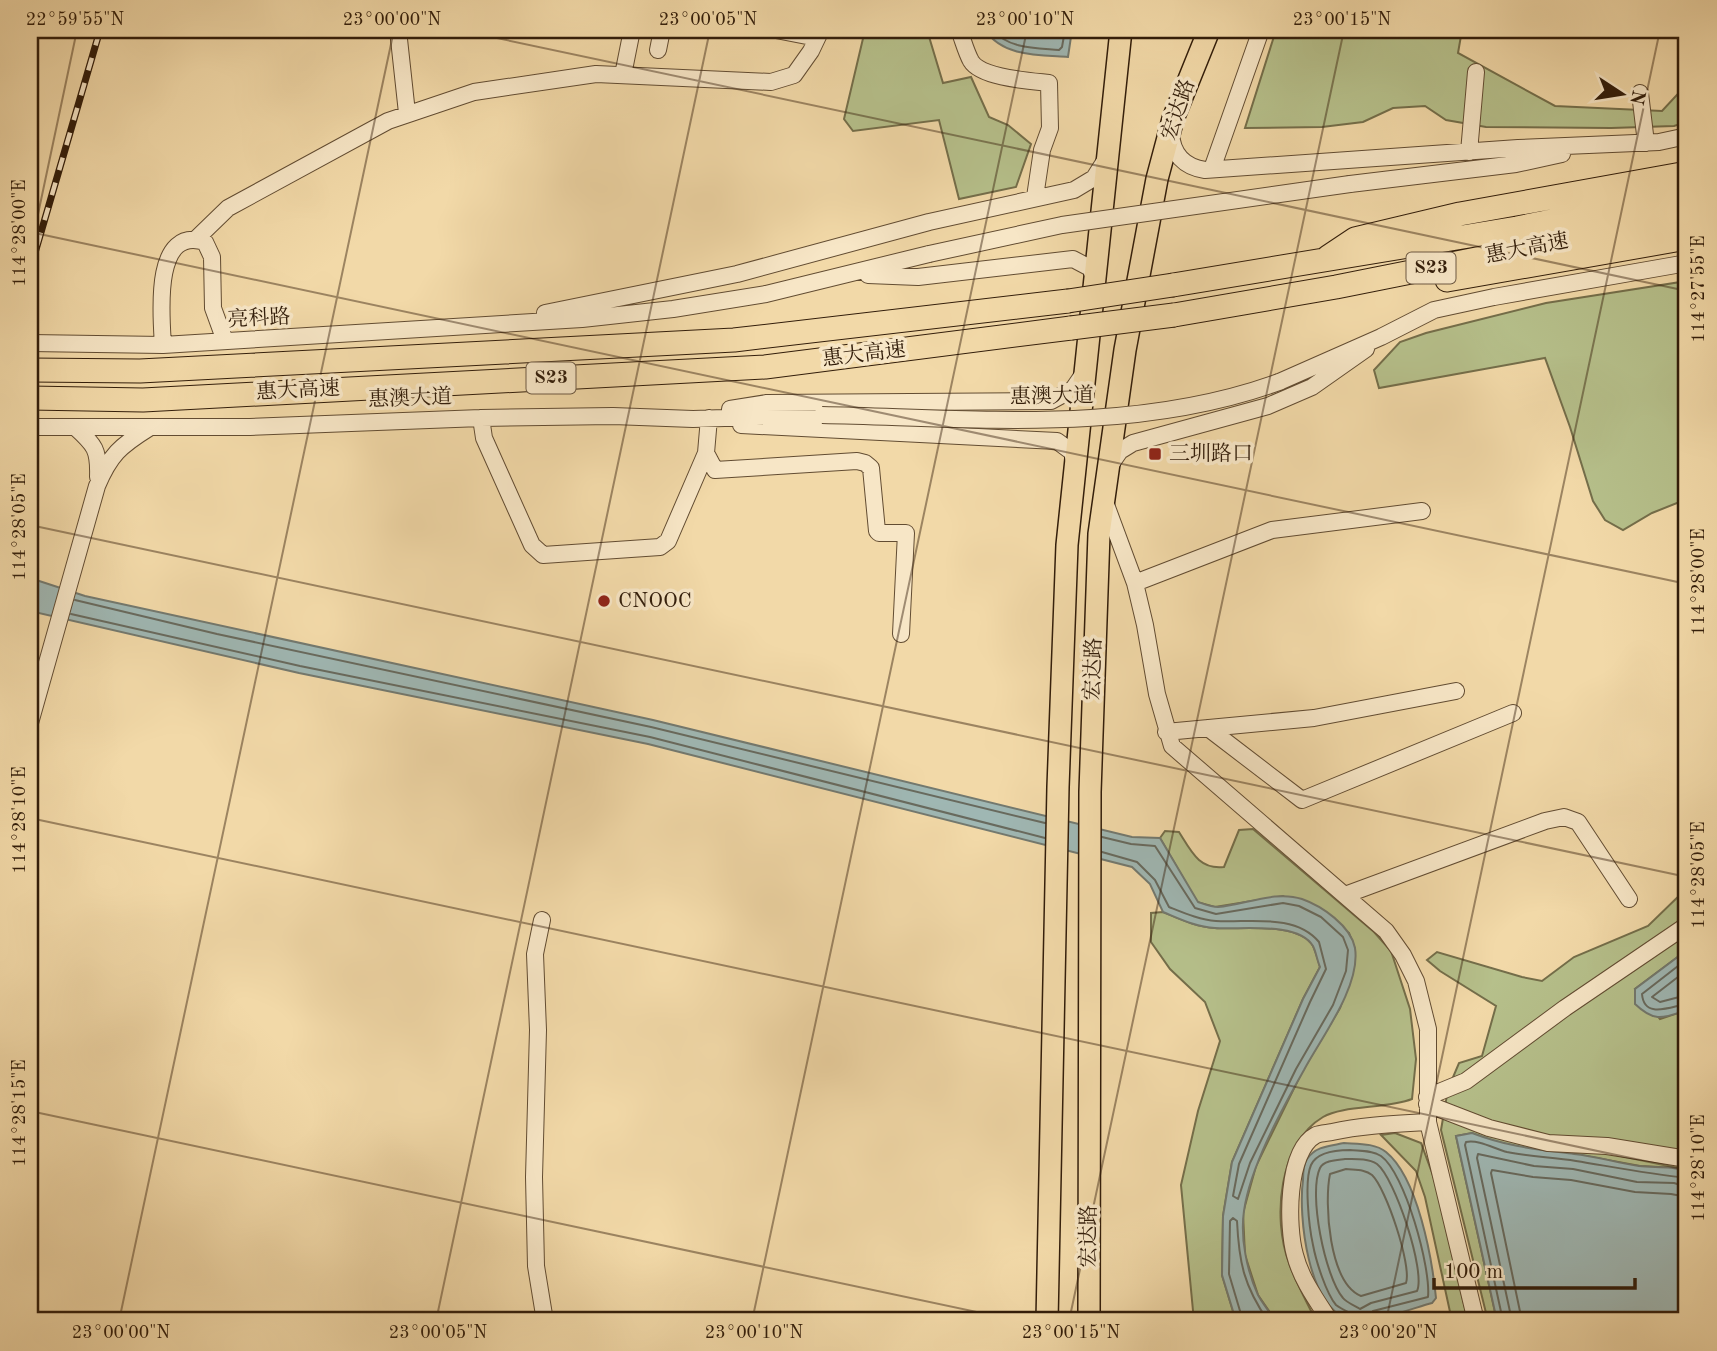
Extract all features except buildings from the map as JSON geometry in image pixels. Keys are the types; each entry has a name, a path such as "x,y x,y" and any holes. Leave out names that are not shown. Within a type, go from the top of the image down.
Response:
{"highway":[{"path":"1323,260 1355,239 1460,215 1687,173"},
{"name":"惠大高速","path":"30,370 139,371 734,340 1068,301 1517,228 1687,194"},
{"name":"惠大高速","path":"30,398 142,400 765,367 1174,315 1336,287 1687,217"},
{"path":"1336,287 1391,289 1687,238"}],"main road":[{"name":"宏达路","path":"1047,1321 1066,545 1121,30"},
{"name":"宏达路","path":"1089,1321 1090,792 1099,534 1125,350 1157,179 1173,119 1209,30"}],"street":[{"path":"398,30 407,113"},
{"path":"623,75 632,30"},
{"path":"658,50 662,30"},
{"path":"196,240 228,208 388,121 474,92 596,75 771,82 794,75 819,34 776,30"},
{"path":"959,30 972,64 985,71 1014,79 1049,83 1050,128 1042,150 1035,197"},
{"path":"1212,169 1261,30"},
{"path":"1469,152 1476,72"},
{"path":"1640,93 1646,143"},
{"path":"1173,119 1171,143 1179,158 1191,167 1212,169 1518,148 1646,143 1687,136"},
{"path":"491,324 737,274 929,222 1074,190 1088,183 1105,163 1110,146"},
{"path":"491,324 582,319 673,309 766,294 1062,225 1350,184 1516,164 1588,147"},
{"path":"163,345 161,312 165,270 173,249 181,241 196,240 205,242 212,257 213,308 225,341"},
{"path":"851,274 918,277 1073,259 1090,268 1095,279"},
{"path":"1108,472 1114,457 1133,443 1268,406 1312,387 1381,337 1434,310 1687,263"},
{"name":"亮科路","path":"30,343 163,345 491,324"},
{"name":"惠澳大道","path":"30,427 250,427 613,416 709,418 822,415 1069,419 1123,417 1211,402 1279,382 1381,337"},
{"path":"709,418 722,410 767,403 1051,401 1073,389 1086,369"},
{"path":"481,418 484,438 532,545 543,555 660,547 668,541 706,453 709,418"},
{"path":"709,418 725,424 777,429 1057,441 1072,452 1074,469"},
{"path":"30,723 97,486 106,464 117,450 151,427"},
{"path":"75,428 89,440 99,455 97,486"},
{"path":"706,453 715,470 857,461 871,468 877,531 906,533 901,634"},
{"path":"1104,499 1135,583 1157,694 1172,746 1386,931 1403,955 1416,981 1428,1029 1428,1122 1476,1321"},
{"path":"1135,583 1272,530 1422,511"},
{"path":"1166,732 1314,718 1456,691"},
{"path":"1208,728 1302,800 1513,713"},
{"path":"1345,895 1545,821 1564,817 1578,822 1629,899"},
{"path":"542,920 535,954 538,1030 534,1177 536,1266 545,1321"},
{"path":"1427,1101 1466,1081 1565,1008 1687,925"},
{"path":"1427,1101 1489,1128 1548,1143 1607,1146 1687,1159"},
{"path":"1330,1321 1313,1295 1295,1256 1290,1194 1302,1150 1316,1135 1356,1127 1428,1122"}],"green space":[{"path":"865,30 927,30 943,83 971,77 989,117 1008,125 1031,144 1016,187 959,199 939,120 853,131 844,119"},
{"path":"1276,30 1462,30 1458,53 1555,106 1662,111 1687,84 1687,122 1674,126 1611,128 1486,127 1446,120 1425,106 1393,108 1363,122 1322,127 1245,128"},
{"path":"1687,281 1687,499 1652,513 1623,530 1605,520 1593,501 1545,358 1379,388 1374,370 1400,342 1546,303"},
{"path":"1253,829 1374,932 1391,951 1410,1009 1416,1059 1412,1099 1332,1113 1323,1117 1308,1129 1288,1163 1281,1204 1284,1245 1295,1278 1316,1321 1276,1321 1258,1295 1245,1255 1243,1213 1256,1166 1302,1072 1340,1008 1353,972 1355,949 1349,933 1283,896 1215,907 1197,902 1160,838 1165,831 1179,832 1202,862 1224,867 1239,830"},
{"path":"1687,873 1687,950 1635,989 1660,1019 1687,1010 1687,1172 1678,1168 1640,1166 1575,1154 1537,1151 1496,1142 1472,1133 1456,1136 1497,1321 1488,1321 1441,1130 1448,1089 1459,1063 1482,1056 1496,1006 1427,960 1437,952 1542,981 1574,957 1648,926 1684,891"},
{"path":"1163,912 1208,927 1268,928 1295,933 1306,938 1313,946 1320,967 1303,999 1232,1162 1223,1216 1222,1275 1236,1321 1194,1321 1181,1185 1198,1111 1220,1041 1205,1002 1170,969 1151,942 1151,913"},
{"path":"1395,1133 1421,1143 1435,1181 1468,1321 1452,1321 1425,1197 1416,1171 1381,1135"}],"water":[{"path":"985,30 1072,30 1068,57 1034,55 1012,50 1001,45"},
{"path":"30,578 85,596 653,720 1132,837 1160,838 1198,902 1218,907 1281,896 1302,899 1318,907 1342,925 1352,940 1355,963 1352,979 1338,1011 1295,1085 1268,1139 1247,1194 1244,1211 1245,1254 1251,1276 1258,1295 1276,1321 1236,1321 1222,1275 1223,1216 1232,1162 1303,999 1320,967 1313,946 1306,938 1268,928 1208,927 1163,912 1150,884 1132,867 648,744 299,673 30,611"},
{"path":"1687,950 1687,1010 1660,1017 1642,1010 1635,1004 1635,989"},
{"path":"1472,1133 1522,1147 1639,1166 1675,1168 1687,1172 1687,1321 1497,1321 1456,1136"},
{"path":"1344,1143 1366,1144 1382,1149 1397,1164 1407,1180 1427,1241 1436,1298 1432,1303 1390,1316 1358,1320 1335,1312 1324,1298 1315,1280 1305,1237 1302,1215 1304,1169 1307,1159 1315,1151"}],"railway":[{"path":"30,270 100,30"}],"place":[{"name":"三圳路口","path":"1155,454"},
{"name":"CNOOC","path":"604,601"}]}
